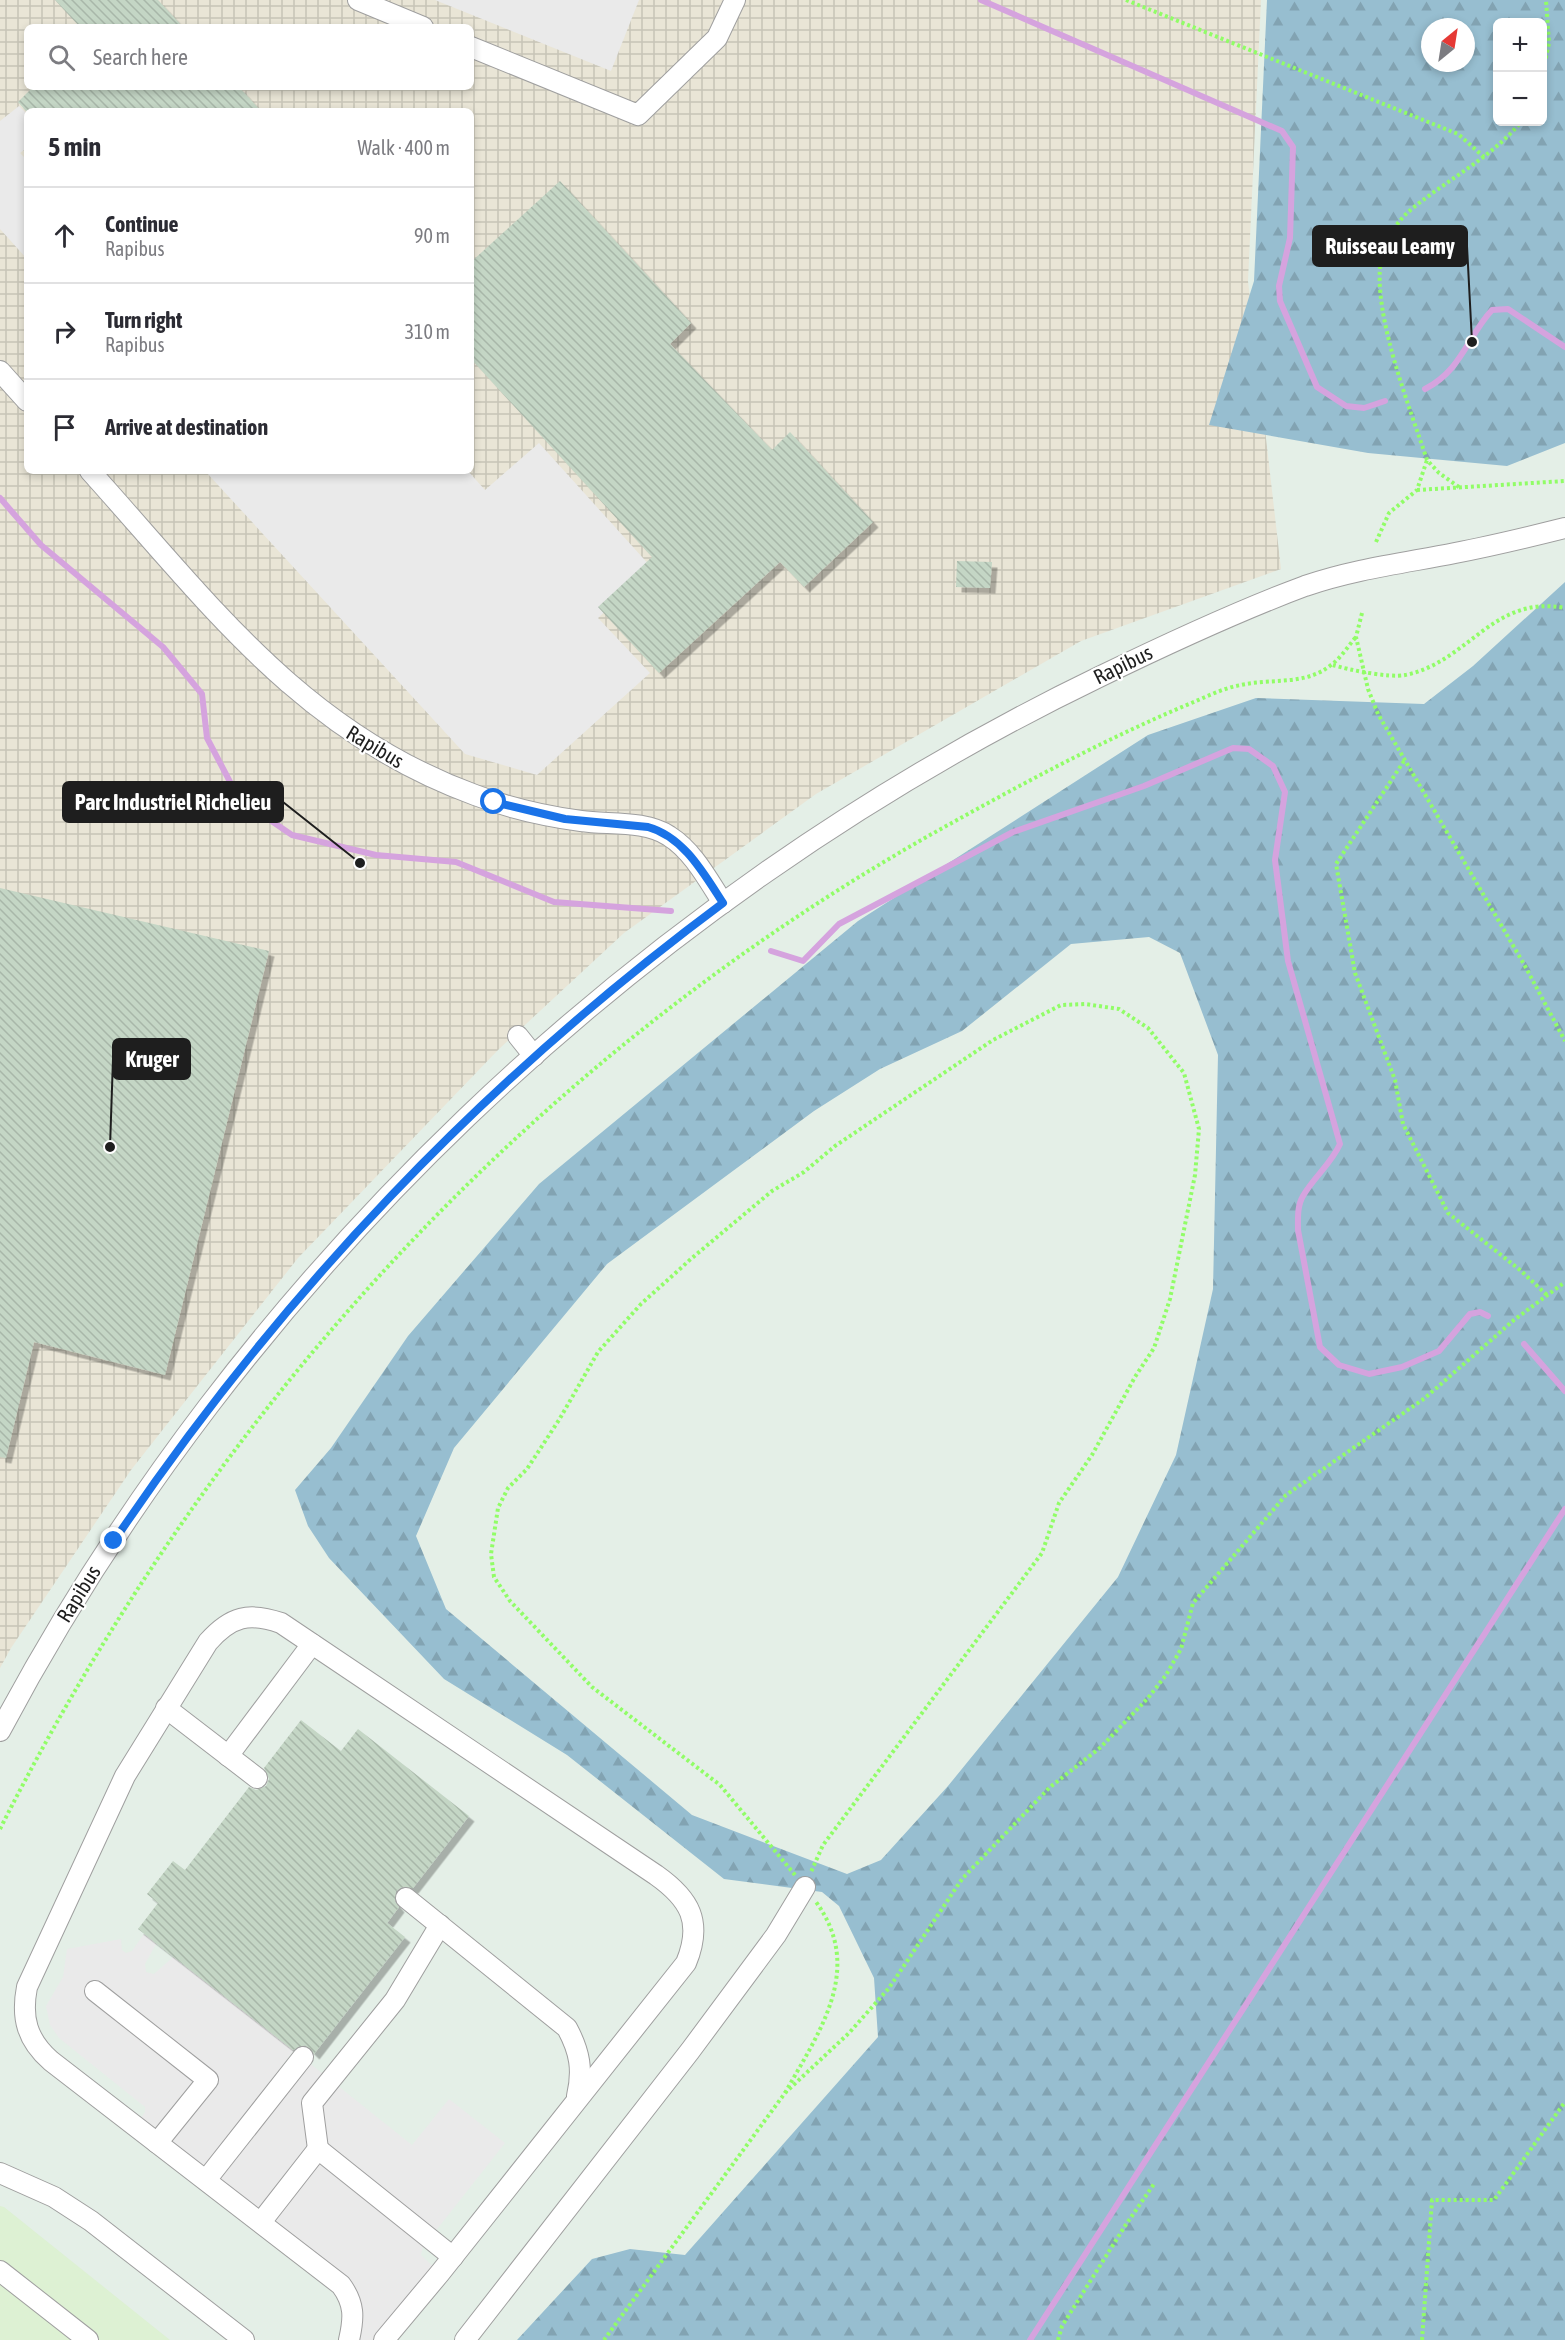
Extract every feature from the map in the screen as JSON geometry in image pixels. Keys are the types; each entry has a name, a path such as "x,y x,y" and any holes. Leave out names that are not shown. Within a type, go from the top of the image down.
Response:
{"lane":[{"path":"358,0 416,24"},
{"path":"474,48 638,115 717,38 735,0"},
{"path":"0,371 24,398"},
{"name":"Rapibus","path":"93,474 266,664 304,698 345,729 411,768 485,799 548,816 648,827 662,832 674,840 691,858 723,903"},
{"name":"Rapibus","path":"0,1731 97,1566 156,1479 233,1376 289,1307 422,1162 534,1056 624,979 723,903 818,837 967,745 1032,710 1185,635 1253,606 1334,577 1473,550 1565,528"},
{"path":"518,1035 534,1056"},
{"path":"349,2340 354,2314 350,2297 341,2285 40,2052 27,2030 24,2016 27,1987 125,1776 208,1642 220,1628 249,1616 265,1617 281,1623 656,1875 685,1899 692,1915 693,1946 686,1963 453,2257 384,2340"},
{"path":"228,1756 312,1644"},
{"path":"166,1708 257,1778"},
{"path":"465,2340 696,2043 776,1935 805,1887"},
{"path":"406,1898 567,2028 580,2054 581,2070 576,2100"},
{"path":"440,1925 395,2000 312,2103 318,2149 453,2257"},
{"path":"95,1991 208,2080 157,2143"},
{"path":"206,2180 303,2057"},
{"path":"261,2222 318,2149"},
{"path":"0,2173 54,2197 91,2222 244,2340"},
{"path":"0,2271 88,2340"}],"path":[{"path":"1126,0 1458,134 1484,157"},
{"path":"1543,72 1549,43 1546,0"},
{"path":"1459,487 1439,473 1427,460 1390,336 1381,291 1381,261 1391,233 1406,215 1484,157 1517,126"},
{"path":"1376,542 1389,513 1417,490 1427,460"},
{"path":"1417,490 1523,486 1565,481"},
{"path":"0,1829 59,1717 105,1639 171,1538 251,1427 337,1321 460,1191 567,1093 652,1023 763,940 934,833 1073,758 1182,707 1235,686 1288,682 1333,665 1387,676 1417,672 1449,655 1517,610 1537,606 1565,608"},
{"path":"1333,665 1356,637 1362,613"},
{"path":"1356,637 1368,689 1378,714 1525,966 1565,1041"},
{"path":"1404,761 1336,864 1355,973 1395,1080 1403,1124 1448,1213 1520,1270 1548,1296"},
{"path":"604,2340 785,2093 828,2015 838,1972 837,1948 829,1919 720,1785 592,1687 510,1600 494,1577 490,1554 498,1508 508,1488 527,1469 559,1420 598,1352 650,1297 772,1191 804,1172 835,1146 993,1040 1061,1005 1119,1009 1148,1029 1185,1073 1199,1129 1195,1175 1170,1299 1154,1348 1092,1455 1059,1503 1042,1553 823,1845 805,1887"},
{"path":"785,2093 849,2033 889,1988 962,1879 1049,1788 1101,1747 1148,1698 1166,1676 1181,1649 1193,1603 1286,1495 1425,1398 1514,1320 1565,1282"},
{"path":"1422,2340 1431,2200 1494,2200 1565,2102"},
{"path":"1058,2340 1068,2316 1154,2184"}],"shaded area":[{"path":"0,0 1261,0 1248,281 1281,569 1081,641 816,794 624,933 498,1050 298,1258 131,1470 11,1648 0,1668"},
{"path":"435,0 639,0 611,71"},
{"path":"19,106 24,111 24,150 20,153 24,157 24,256 0,229 0,121"},
{"path":"539,443 652,568 598,618 650,673 537,775 465,754 208,474 471,474 485,490"},
{"path":"144,1934 156,1944 145,1964 146,1972 154,1974 173,1957 294,2050 247,2112 308,2062 412,2145 449,2099 505,2143 423,2247 421,2255 440,2273 384,2340 349,2340 350,2297 135,2126 145,2112 145,2107 59,2038 50,2025 46,2006 63,1977 67,1949 121,1939 122,1950 126,1953 132,1951"},
{"path":"0,2206 4,2207 170,2340 0,2340"}],"green space":[{"path":"1267,0 1565,0 1565,443 1507,466 1368,453 1209,425 1254,281"},
{"path":"1565,582 1565,2340 517,2340 592,2259 630,2249 685,2255 878,2037 874,1978 839,1906 822,1892 724,1879 567,1755 444,1679 329,1558 308,1526 295,1490 331,1448 408,1336 539,1184 858,921 1148,735 1256,698 1424,704 1473,666","holes":["1149,937 1180,953 1218,1055 1213,1289 1176,1455 1118,1577 948,1786 881,1860 847,1874 692,1815 446,1609 416,1536 454,1448 607,1264 814,1111 880,1069 962,1031 1071,944"]}],"building":[{"path":"55,0 158,0 180,24 77,24"},
{"path":"30,90 242,90 258,108 24,109 18,102"},
{"path":"560,181 691,323 670,344 772,450 790,432 873,522 804,587 780,562 659,673 598,607 652,557 474,362 474,259"},
{"path":"957,561 992,562 990,588 956,587"},
{"path":"0,888 269,951 165,1375 34,1342 6,1458 0,1457"},
{"path":"301,1720 341,1751 358,1729 469,1816 413,1888 402,1887 396,1891 395,1902 399,1907 387,1923 405,1937 314,2054 305,2045 293,2050 138,1929 158,1903 147,1894 173,1861 185,1870 249,1787 256,1790 266,1786 269,1779 264,1768"}],"waterway":[{"path":"981,0 1282,131 1293,147 1290,238 1279,286 1280,301 1317,387 1346,406 1364,408 1385,401"},
{"path":"1425,389 1456,363 1483,320 1492,310 1508,309 1565,347"},
{"path":"0,498 41,545 163,647 202,694 207,738 239,799 292,835 376,855 456,862 554,902 671,911"},
{"path":"771,951 803,961 839,924 1013,832 1144,786 1233,748 1249,749 1273,766 1285,792 1275,860 1288,961 1340,1144 1303,1196 1298,1213 1298,1230 1320,1347 1339,1365 1369,1374 1402,1367 1439,1351 1470,1314 1480,1312 1488,1316"},
{"path":"1524,1344 1565,1391"},
{"path":"1030,2340 1565,1509"}],"place":[{"name":"Ruisseau Leamy","path":"1472,342"},
{"name":"Parc Industriel Richelieu","path":"360,863"},
{"name":"Kruger","path":"110,1147"}],"route":[{"path":"114,1541 181,1445 251,1353 309,1284 396,1189 552,1039 681,934 723,903 680,845 662,832 648,827 548,816 494,802"}]}
